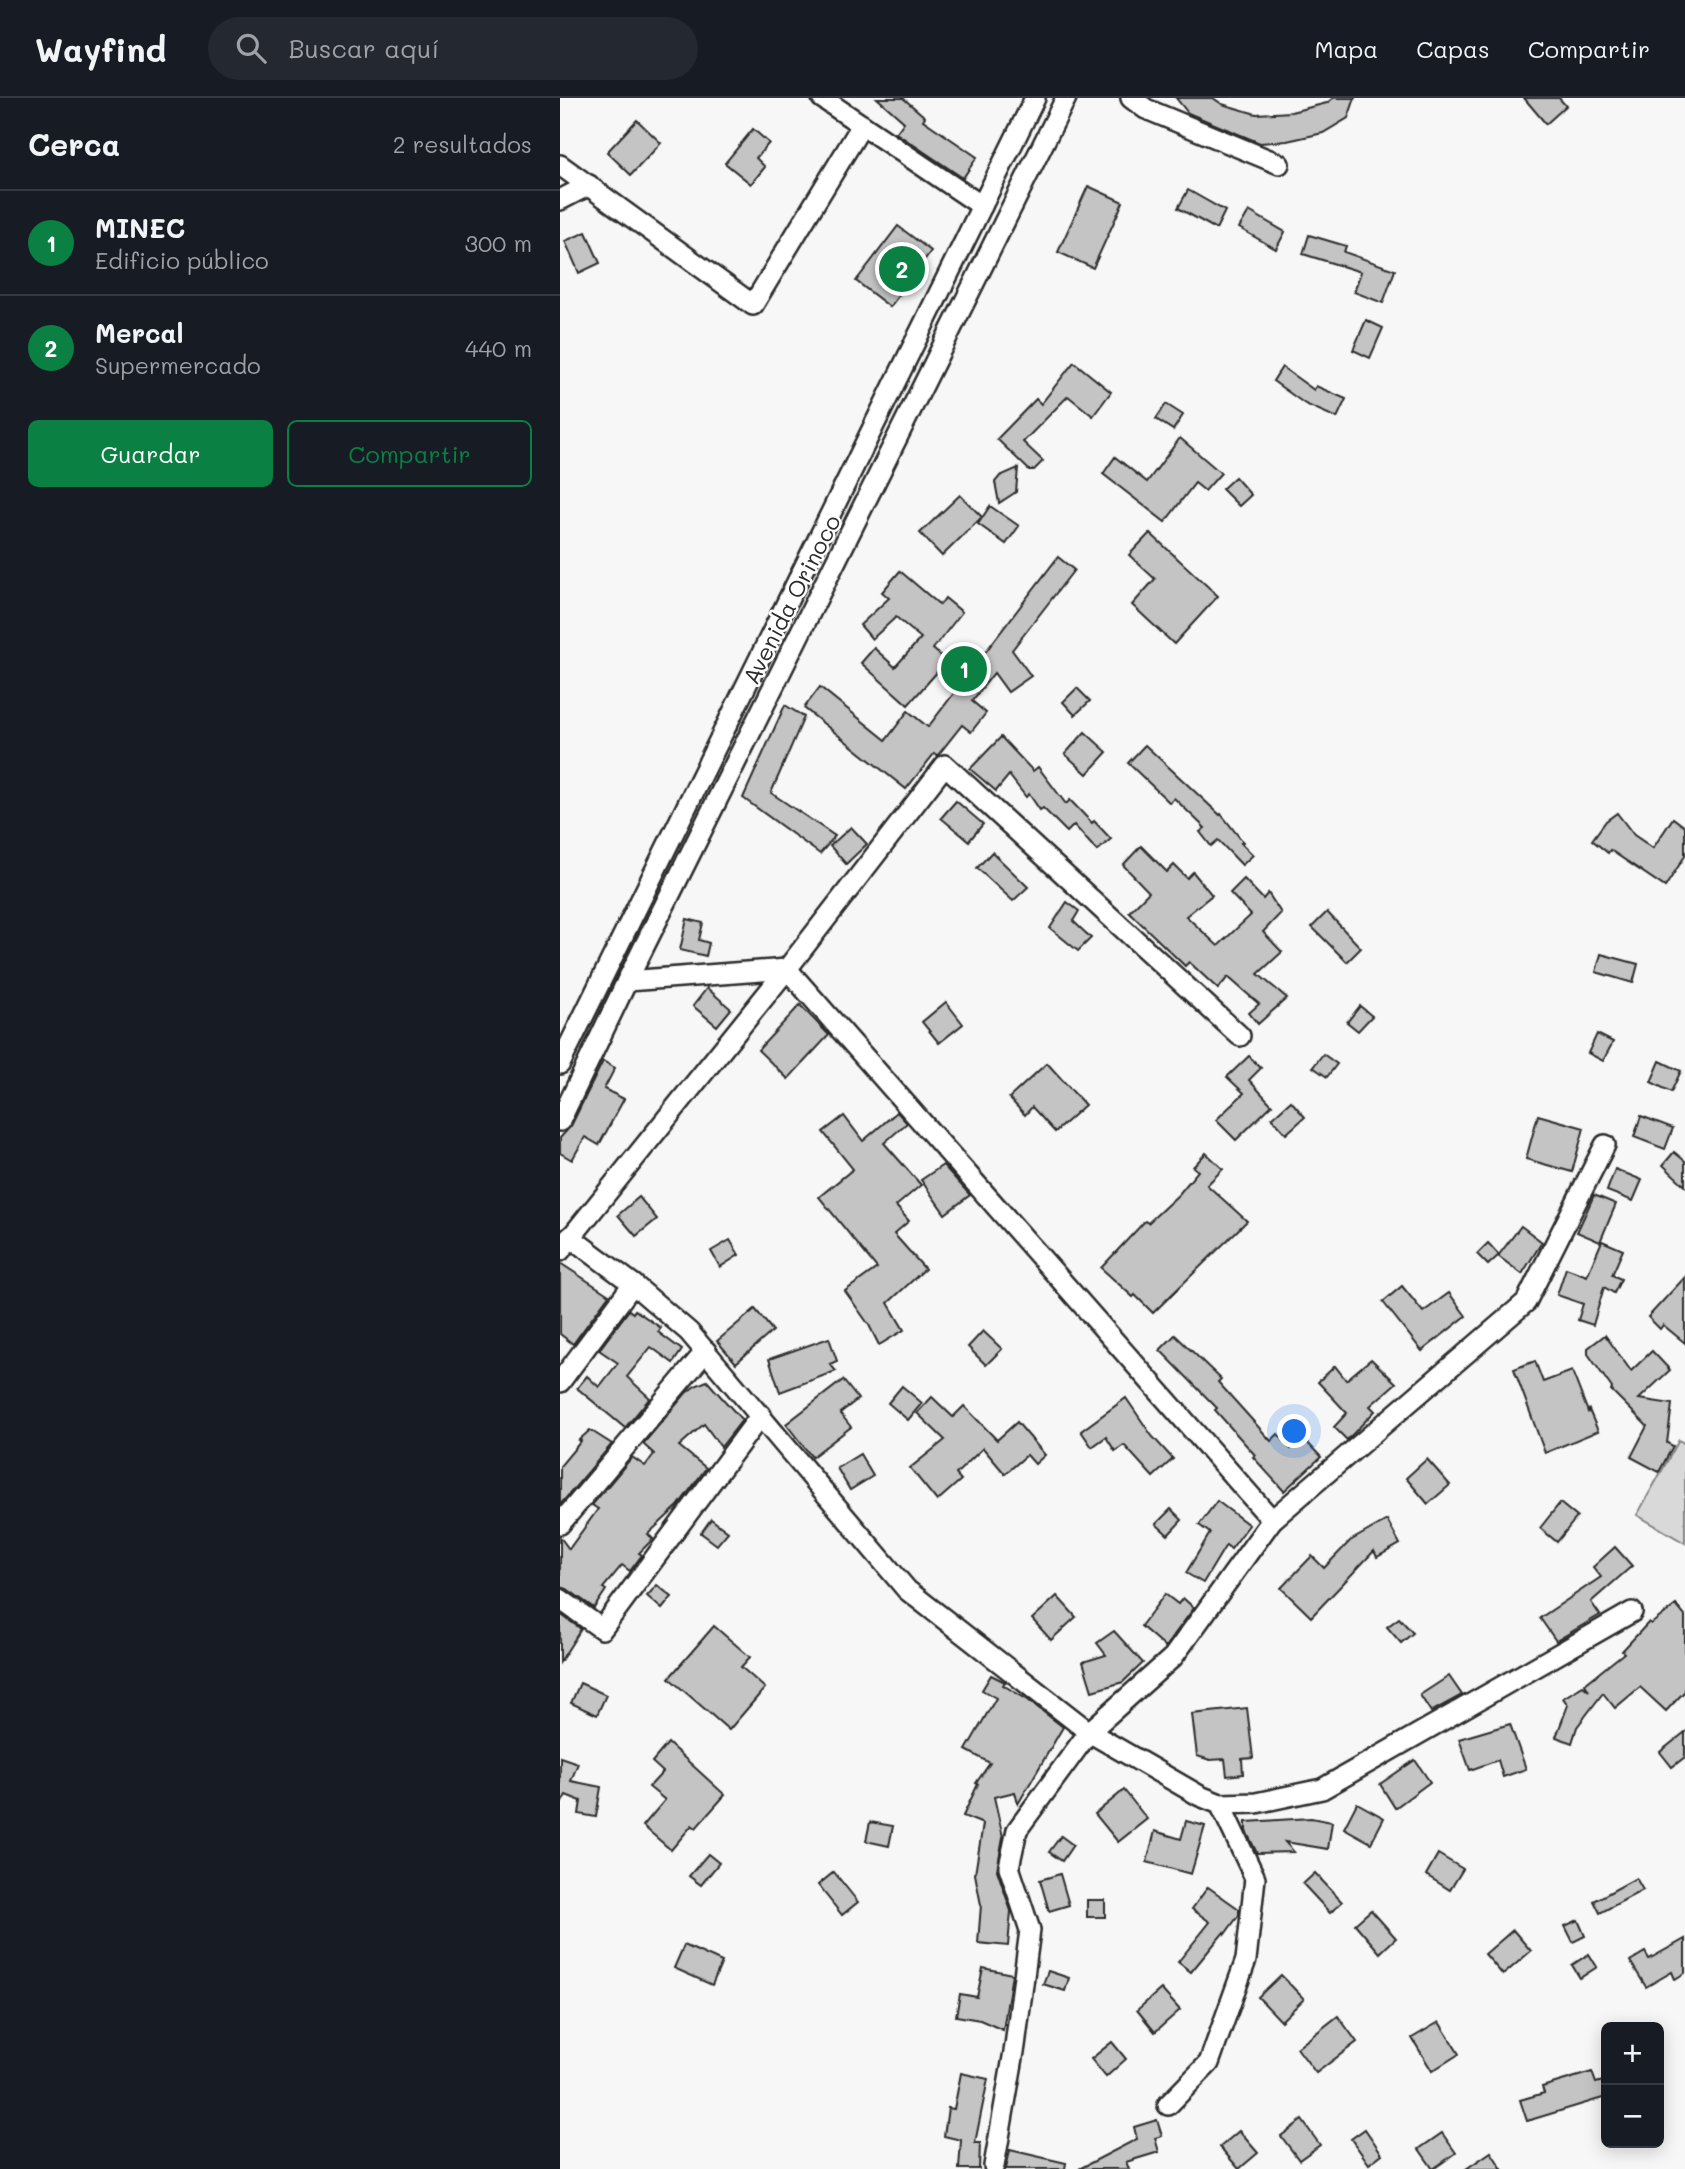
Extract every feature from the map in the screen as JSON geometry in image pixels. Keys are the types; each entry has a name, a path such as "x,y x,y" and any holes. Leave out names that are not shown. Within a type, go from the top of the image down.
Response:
{"street":[{"path":"822,98 982,206"},
{"name":"Avenida Orinoco","path":"560,1064 1035,98"},
{"name":"Avenida Orinoco","path":"560,1121 1066,98"},
{"path":"1131,98 1146,109 1279,164"},
{"path":"560,165 753,305 862,125"},
{"path":"560,200 589,185"},
{"path":"1240,1036 945,765 787,969 565,1244 634,1284 689,1332 907,1590 1089,1732 1200,1796 1220,1804 1256,1803 1322,1789 1632,1612"},
{"path":"627,981 787,969"},
{"path":"787,969 1272,1520"},
{"path":"994,2166 1015,2046 1030,1930 1009,1867 1017,1830 1089,1732 1173,1657 1272,1520 1526,1302 1605,1145"},
{"path":"560,1382 634,1284"},
{"path":"560,1524 706,1352"},
{"path":"560,1599 602,1629 761,1415"},
{"path":"1168,2105 1209,2063 1246,1960 1255,1878 1220,1804"}],"shaded area":[{"path":"1679,1440 1685,1444 1685,1543 1637,1515"}],"building":[{"path":"877,98 903,98 925,117 923,120 977,157 963,178 896,133 904,122"},
{"path":"1176,98 1213,98 1222,104 1256,114 1291,112 1327,103 1333,98 1355,98 1348,118 1323,133 1287,141 1260,143 1188,113"},
{"path":"1524,98 1559,98 1566,106 1546,124"},
{"path":"637,120 661,143 631,175 607,152"},
{"path":"753,129 769,143 756,158 765,167 751,184 725,163"},
{"path":"1088,186 1123,202 1093,268 1058,252"},
{"path":"1188,190 1225,211 1216,229 1178,208"},
{"path":"1249,211 1285,232 1276,249 1239,228"},
{"path":"898,226 931,251 890,307 856,281"},
{"path":"586,232 600,263 579,273 565,241"},
{"path":"1309,235 1346,246 1344,252 1395,270 1383,303 1354,292 1361,272 1303,254"},
{"path":"1366,320 1383,328 1370,358 1353,350"},
{"path":"1074,362 1111,392 1093,416 1068,396 1023,442 1043,461 1034,470 1029,470 997,439 1036,399 1041,404"},
{"path":"1282,367 1314,390 1316,386 1346,399 1337,418 1305,404 1273,381"},
{"path":"1166,404 1183,415 1173,430 1156,419"},
{"path":"1180,438 1221,473 1205,491 1195,483 1165,522 1103,474 1115,457 1147,482"},
{"path":"1018,468 1016,492 999,503 995,482 1000,476"},
{"path":"1235,477 1251,495 1239,506 1222,489"},
{"path":"960,495 982,517 942,556 920,533"},
{"path":"990,506 1019,526 1006,544 978,524"},
{"path":"1150,533 1218,596 1174,644 1132,605 1155,579 1129,555"},
{"path":"1058,557 1074,570 1012,650 1031,676 1008,692 994,673 972,701 986,713 971,732 962,725 906,789 804,708 820,687 886,740 908,711 928,727"},
{"path":"900,571 940,605 945,598 962,612 933,649 947,661 908,705 861,663 874,648 895,667 921,638 896,617 872,639 860,625 889,598 882,592"},
{"path":"1077,688 1090,701 1075,715 1063,702"},
{"path":"785,705 804,717 771,793 835,836 820,854 743,798"},
{"path":"1085,732 1107,752 1087,774 1065,754"},
{"path":"1001,737 1033,771 1038,767 1066,804 1070,800 1111,839 1097,851 1074,825 1067,832 1043,808 1040,810 1029,794 1026,797 1009,775 996,791 970,769"},
{"path":"1145,745 1221,814 1253,855 1242,865 1218,840 1211,846 1200,832 1205,828 1174,798 1170,803 1128,763"},
{"path":"956,801 983,824 969,841 941,818"},
{"path":"1617,813 1634,835 1653,848 1673,818 1685,827 1685,856 1665,887 1610,850 1608,853 1592,840 1606,821"},
{"path":"851,827 867,844 846,864 830,846"},
{"path":"1141,846 1167,872 1174,865 1187,878 1193,872 1212,895 1186,916 1218,946 1251,915 1230,893 1244,879 1263,899 1268,893 1281,913 1263,932 1282,952 1258,974 1287,998 1258,1024 1249,1013 1259,1004 1228,977 1218,989 1189,962 1185,966 1129,912 1149,892 1123,865"},
{"path":"992,852 1028,887 1013,901 977,868"},
{"path":"1067,902 1079,911 1073,921 1091,938 1078,951 1050,928"},
{"path":"1327,912 1361,948 1347,962 1312,927"},
{"path":"687,919 703,923 699,940 709,943 706,956 680,950"},
{"path":"1601,954 1638,964 1633,983 1596,972"},
{"path":"707,988 731,1009 717,1026 693,1006"},
{"path":"946,1002 963,1024 939,1043 922,1022"},
{"path":"800,1005 829,1035 788,1079 758,1050"},
{"path":"1360,1006 1372,1016 1358,1031 1347,1022"},
{"path":"1597,1034 1613,1042 1603,1061 1588,1053"},
{"path":"1323,1054 1337,1064 1327,1077 1313,1067"},
{"path":"1249,1056 1261,1068 1249,1080 1272,1105 1236,1140 1216,1120 1244,1093 1227,1077"},
{"path":"603,1061 615,1068 604,1089 624,1099 599,1145 585,1137 572,1160 560,1153 560,1138 571,1126"},
{"path":"1660,1061 1681,1071 1671,1092 1651,1082"},
{"path":"1047,1063 1085,1105 1055,1132 1032,1107 1025,1115 1009,1098"},
{"path":"1291,1101 1305,1117 1286,1134 1272,1118"},
{"path":"897,1112 907,1123 884,1143 921,1185 896,1206 909,1221 894,1234 925,1269 888,1303 904,1330 879,1345 869,1325 845,1291 877,1268 819,1197 853,1169 823,1132 844,1116 863,1141"},
{"path":"1538,1115 1584,1128 1572,1172 1526,1159"},
{"path":"1641,1116 1673,1128 1665,1149 1634,1137"},
{"path":"1674,1152 1685,1161 1685,1186 1663,1165"},
{"path":"1206,1153 1223,1169 1207,1185 1247,1221 1153,1313 1101,1268 1145,1221 1148,1223 1179,1194 1198,1171 1193,1167"},
{"path":"943,1165 970,1195 945,1214 921,1180"},
{"path":"1615,1169 1642,1180 1633,1201 1607,1191"},
{"path":"1594,1195 1616,1204 1600,1242 1577,1232"},
{"path":"639,1197 657,1219 636,1236 618,1215"},
{"path":"1521,1226 1542,1242 1522,1274 1498,1256"},
{"path":"730,1240 739,1255 720,1267 711,1251"},
{"path":"1602,1241 1623,1250 1612,1275 1621,1279 1614,1293 1604,1287 1593,1325 1578,1320 1583,1304 1557,1295 1566,1268 1587,1276"},
{"path":"1488,1243 1499,1255 1488,1265 1477,1254"},
{"path":"560,1263 609,1295 573,1344 560,1334"},
{"path":"1685,1277 1685,1343 1663,1325 1660,1329 1648,1317"},
{"path":"1402,1286 1423,1312 1449,1293 1466,1316 1422,1351 1383,1302"},
{"path":"755,1309 773,1331 736,1363 717,1341"},
{"path":"629,1310 633,1313 635,1310 661,1328 658,1332 682,1350 673,1363 651,1347 627,1377 650,1398 625,1428 577,1388 587,1376 599,1387 618,1363 599,1350"},
{"path":"983,1331 1002,1349 986,1365 968,1347"},
{"path":"1175,1335 1221,1379 1218,1382 1271,1441 1278,1434 1291,1449 1303,1438 1321,1457 1284,1491 1215,1410 1217,1408 1160,1350"},
{"path":"1605,1335 1631,1371 1652,1351 1670,1370 1639,1399 1672,1404 1667,1443 1673,1446 1659,1472 1631,1457 1647,1426 1611,1390 1588,1354 1588,1348"},
{"path":"829,1338 837,1361 830,1364 836,1371 780,1392 769,1359"},
{"path":"1371,1359 1396,1383 1370,1406 1375,1411 1347,1440 1334,1427 1347,1413 1318,1382 1335,1366 1346,1380"},
{"path":"1535,1361 1543,1382 1572,1371 1598,1431 1545,1453 1514,1369"},
{"path":"843,1380 858,1399 840,1413 851,1427 812,1457 786,1424"},
{"path":"707,1381 742,1420 721,1447 704,1424 679,1446 706,1468 678,1506 648,1534 653,1539 639,1553 642,1555 630,1571 622,1565 603,1588 606,1590 594,1608 560,1587 560,1537 569,1549 598,1509 592,1505 632,1457 645,1466 654,1454 643,1444 686,1393"},
{"path":"902,1386 922,1403 908,1420 888,1403"},
{"path":"932,1397 953,1417 964,1406 997,1440 1017,1422 1045,1455 1035,1464 1027,1455 1005,1474 983,1448 956,1474 961,1480 937,1501 910,1468 945,1440 917,1413"},
{"path":"1126,1398 1152,1436 1173,1459 1153,1477 1124,1445 1115,1451 1106,1437 1092,1447 1081,1431"},
{"path":"590,1430 612,1444 560,1505 560,1466"},
{"path":"860,1454 873,1476 850,1490 837,1468"},
{"path":"1427,1459 1450,1485 1428,1504 1406,1478"},
{"path":"1217,1501 1249,1525 1231,1549 1226,1545 1203,1583 1186,1573 1210,1533 1199,1525"},
{"path":"1560,1503 1577,1517 1557,1542 1540,1528"},
{"path":"1171,1509 1182,1520 1168,1535 1156,1524"},
{"path":"711,1519 728,1532 717,1545 701,1533"},
{"path":"1387,1520 1400,1544 1377,1557 1374,1551 1311,1617 1281,1588 1312,1556 1324,1568 1350,1541"},
{"path":"1615,1547 1632,1566 1591,1602 1600,1615 1556,1641 1540,1618 1601,1577 1593,1567"},
{"path":"657,1585 672,1597 662,1609 647,1596"},
{"path":"1165,1594 1178,1604 1183,1598 1194,1608 1165,1647 1141,1626"},
{"path":"1057,1596 1076,1617 1051,1640 1032,1619"},
{"path":"1676,1605 1685,1616 1685,1691 1666,1711 1640,1687 1615,1708 1603,1693 1577,1727 1572,1743 1556,1737 1568,1705 1563,1698 1583,1686 1589,1691 1585,1684 1624,1653 1622,1651 1649,1622 1651,1624"},
{"path":"560,1614 581,1629 560,1662"},
{"path":"1399,1618 1413,1633 1401,1643 1387,1627"},
{"path":"714,1626 750,1657 741,1667 765,1688 729,1730 669,1678"},
{"path":"1114,1631 1143,1663 1123,1682 1092,1691 1083,1662 1106,1655 1097,1643"},
{"path":"991,1675 1005,1682 1003,1685 1063,1727 1018,1804 1015,1792 994,1797 1003,1837 997,1870 1011,1911 1008,1946 978,1943 981,1905 975,1874 983,1824 963,1816 978,1784 976,1783 990,1763 966,1750 996,1698 982,1690"},
{"path":"1449,1676 1462,1695 1431,1712 1420,1695"},
{"path":"580,1683 606,1695 597,1715 571,1703"},
{"path":"1247,1708 1253,1758 1242,1759 1243,1774 1227,1776 1225,1759 1210,1760 1197,1756 1192,1714"},
{"path":"1510,1724 1526,1769 1503,1777 1498,1760 1470,1770 1459,1739"},
{"path":"1685,1732 1685,1757 1672,1767 1660,1752"},
{"path":"668,1743 725,1795 696,1828 692,1825 671,1850 643,1826 665,1800 649,1787 663,1772 652,1762"},
{"path":"560,1757 578,1763 571,1781 601,1787 596,1817 579,1814 581,1801 566,1795 560,1806"},
{"path":"1415,1760 1430,1782 1395,1808 1380,1784"},
{"path":"1124,1790 1147,1819 1118,1842 1095,1814"},
{"path":"1357,1803 1384,1818 1371,1843 1344,1828"},
{"path":"1311,1818 1332,1822 1328,1849 1285,1842 1294,1852 1257,1853 1246,1831 1246,1822"},
{"path":"1186,1821 1205,1826 1191,1874 1147,1862 1155,1831 1181,1839"},
{"path":"870,1822 893,1826 889,1846 866,1841"},
{"path":"1061,1836 1073,1845 1062,1861 1049,1852"},
{"path":"708,1854 719,1863 701,1885 689,1876"},
{"path":"1438,1854 1463,1869 1450,1890 1426,1875"},
{"path":"834,1872 858,1902 842,1915 818,1885"},
{"path":"1315,1873 1342,1902 1330,1913 1303,1884"},
{"path":"1060,1874 1069,1905 1049,1911 1040,1880"},
{"path":"1636,1878 1643,1890 1600,1913 1594,1901"},
{"path":"1208,1887 1239,1909 1239,1915 1191,1972 1178,1962 1210,1922 1192,1909"},
{"path":"1087,1900 1105,1900 1105,1917 1087,1917"},
{"path":"1371,1910 1396,1938 1380,1953 1355,1924"},
{"path":"1578,1920 1585,1936 1573,1942 1565,1926"},
{"path":"1513,1930 1531,1951 1503,1975 1485,1954"},
{"path":"1685,1939 1685,1973 1675,1979 1672,1972 1646,1987 1630,1961 1645,1952 1649,1959"},
{"path":"684,1945 722,1962 712,1985 674,1968"},
{"path":"1589,1954 1597,1967 1580,1978 1572,1965"},
{"path":"983,1968 1012,1974 1003,2030 980,2020 956,2016 960,1994 977,1997"},
{"path":"1048,1971 1069,1978 1065,1991 1043,1984"},
{"path":"1281,1975 1304,1999 1281,2021 1258,1997"},
{"path":"1161,1989 1180,2010 1155,2032 1137,2010"},
{"path":"1338,2016 1357,2042 1316,2073 1297,2048"},
{"path":"1439,2022 1459,2054 1432,2071 1412,2038"},
{"path":"1112,2042 1126,2059 1106,2077 1091,2059"},
{"path":"1592,2072 1596,2083 1601,2082 1601,2099 1527,2121 1520,2100 1544,2093 1542,2087"},
{"path":"961,2073 988,2079 975,2143 980,2143 979,2169 959,2169 961,2140 944,2136 948,2108 954,2109"},
{"path":"1157,2120 1162,2136 1155,2138 1159,2152 1126,2162 1129,2169 1079,2169 1137,2139 1134,2127"},
{"path":"1302,2120 1320,2145 1299,2160 1281,2136"},
{"path":"1365,2129 1382,2154 1369,2164 1351,2139"},
{"path":"1239,2131 1258,2153 1239,2169 1220,2147"},
{"path":"1442,2133 1456,2153 1433,2169 1419,2149"},
{"path":"1010,2150 1066,2163 1065,2169 1006,2169"},
{"path":"1491,2152 1502,2169 1466,2169"}],"place":[{"name":"Mercal","path":"902,269"},
{"name":"MINEC","path":"964,669"}]}
